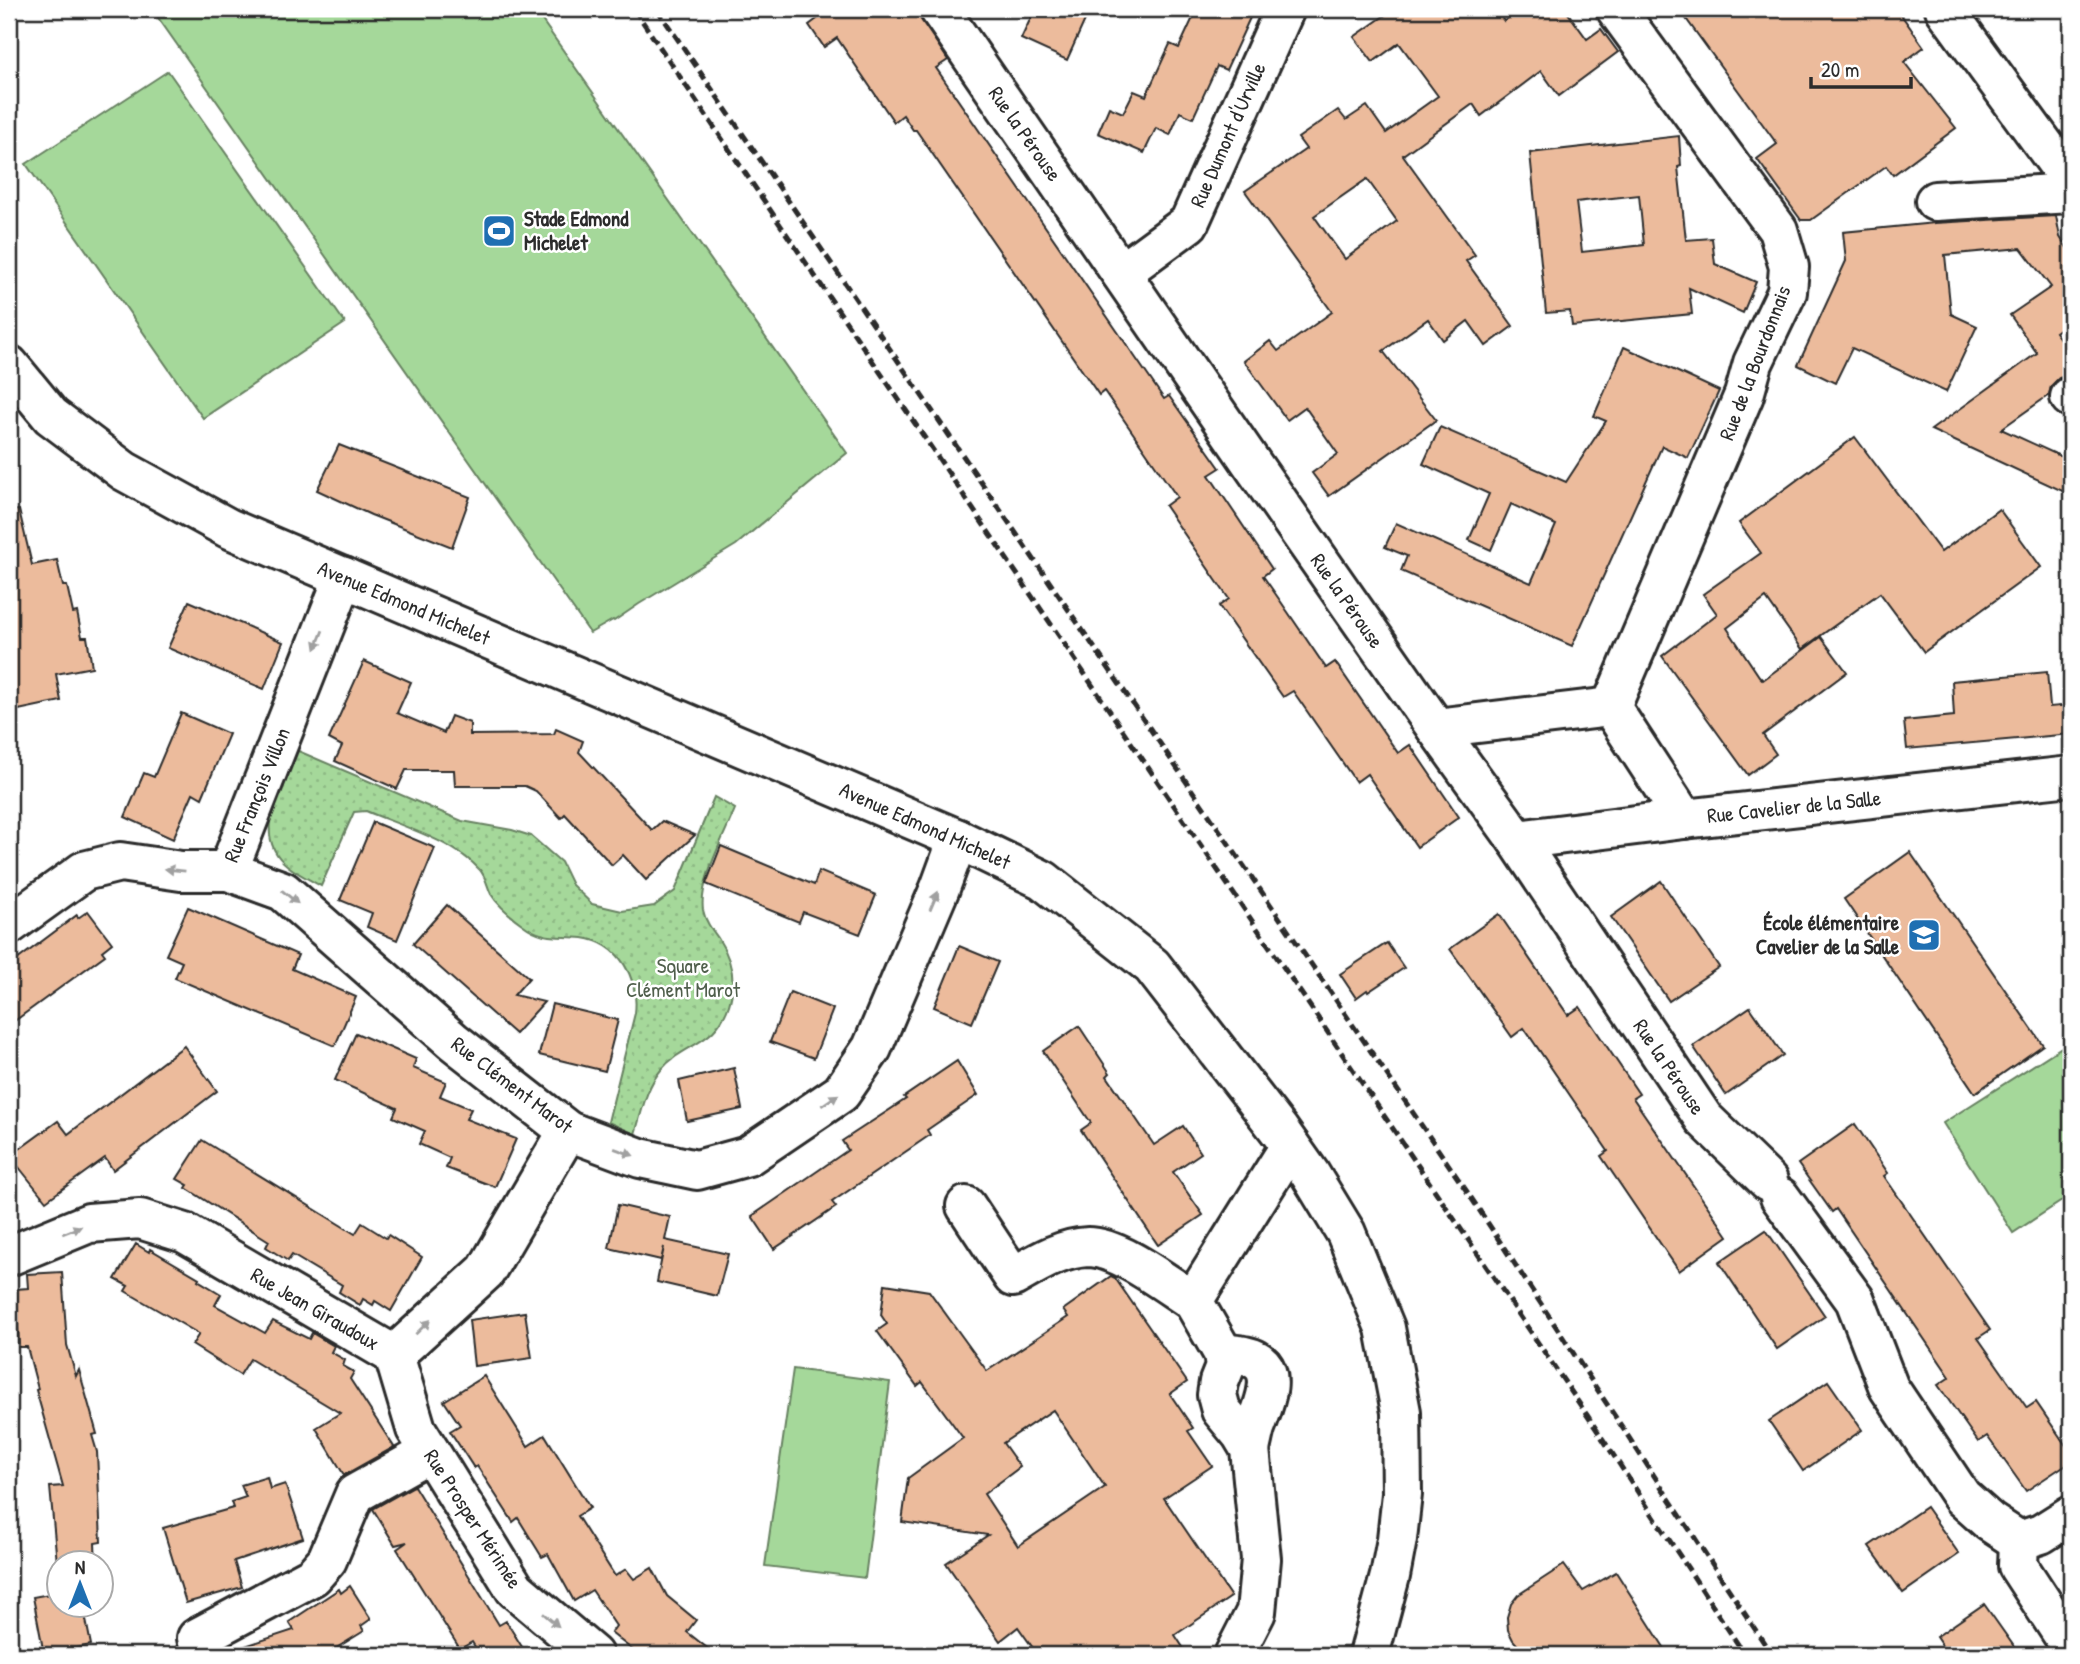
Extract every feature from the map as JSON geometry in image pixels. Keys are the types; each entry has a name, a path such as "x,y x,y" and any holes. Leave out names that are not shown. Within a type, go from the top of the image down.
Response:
{"street":[{"name":"Rue Dumont d'Urville","path":"1121,273 1189,223 1285,9"},
{"name":"Rue de la Bourdonnais","path":"1611,707 1744,395 1753,363 1787,292 1789,267 1778,230 1616,9"},
{"path":"1945,9 2071,182"},
{"name":"Rue la Pérouse","path":"953,14 1121,273 1436,728 1517,840 1704,1119 1774,1189 1855,1300 1889,1388 1962,1497 1990,1522 2019,1541"},
{"path":"1935,201 2071,193"},
{"name":"Avenue Edmond Michelet","path":"9,365 51,416 124,471 228,528 958,839 1042,880 1152,965 1290,1146 1346,1233 1385,1328 1401,1412 1402,1494 1390,1576 1369,1655"},
{"name":"Rue François Villon","path":"9,925 84,871 120,862 181,872 228,871 344,577"},
{"path":"1436,728 1611,707 1684,818"},
{"name":"Rue Cavelier de la Salle","path":"1517,840 1684,818 2071,776"},
{"name":"Rue Clément Marot","path":"228,871 283,891 453,1041 568,1131 640,1158 697,1170 748,1156 841,1093 872,1048 958,839"},
{"name":"Rue Jean Giraudoux","path":"9,1256 89,1223 140,1219 185,1233 394,1355 486,1271 568,1131"},
{"path":"1193,1301 1290,1146"},
{"path":"966,1206 1013,1277 1042,1260 1065,1251 1090,1247 1119,1255 1193,1301 1223,1353 1225,1367 1217,1395 1222,1410 1250,1450 1261,1559 1256,1612 1234,1655"},
{"name":"Rue Prosper Mérimée","path":"394,1355 416,1429 515,1589 593,1655"},
{"path":"197,1638 313,1576 327,1560 355,1494 430,1452"},
{"path":"2071,1515 2041,1534 2019,1541 2018,1566 2071,1647"}],"green space":[{"name":"Stade Edmond Michelet","path":"152,9 534,9 847,453 736,545 614,621 590,633"},
{"path":"168,71 345,323 203,418 26,164"},
{"name":"Square Clément Marot","path":"296,750 462,821 531,836 561,862 572,885 592,904 622,911 654,906 675,891 714,797 735,809 708,873 703,898 705,918 723,946 731,970 729,1005 716,1029 661,1070 645,1100 635,1134 608,1122 635,1013 634,988 617,955 596,941 545,935 530,929 497,903 482,873 469,860 426,835 366,811 354,812 321,886 296,872 277,854 271,840 270,825 277,794"},
{"path":"2065,1045 2071,1055 2071,1195 2013,1233 1943,1123"},
{"path":"793,1369 890,1382 865,1578 765,1566"}],"building":[{"path":"817,9 915,9 948,60 936,68 1164,399 1169,396 1220,468 1209,475 1272,569 1263,576 1326,668 1335,662 1398,753 1410,745 1459,817 1417,847 1367,774 1356,782 1293,691 1283,697 1219,606 1229,599 1165,506 1177,497 1104,391 1099,395 916,130 913,130 903,115 894,122 837,38 824,47 809,25 821,16"},
{"path":"1035,9 1090,9 1067,60 1021,39"},
{"path":"1197,9 1254,9 1226,70 1217,66 1193,118 1180,112 1170,135 1156,128 1144,153 1098,133 1109,107 1123,113 1134,91 1146,96 1170,44 1179,48"},
{"path":"1394,9 1495,9 1504,21 1520,9 1565,9 1587,39 1601,29 1618,52 1559,96 1541,71 1481,116 1473,104 1403,155 1475,255 1466,261 1513,326 1486,346 1468,321 1443,340 1428,319 1383,351 1436,420 1329,496 1312,473 1338,454 1305,407 1287,420 1244,361 1270,341 1278,351 1332,312 1245,191 1306,149 1298,138 1338,110 1346,120 1367,106 1386,133 1438,96 1399,43 1373,62 1354,37","holes":["1367,179 1397,221 1345,259 1314,216"]},
{"path":"1679,9 1897,9 1924,47 1904,62 1956,128 1893,175 1886,166 1811,220 1801,220 1757,159 1777,144"},
{"path":"1679,136 1681,166 1678,167 1686,240 1712,238 1715,264 1756,282 1743,313 1689,288 1692,314 1572,326 1570,311 1546,313 1530,153","holes":["1639,195 1644,245 1582,252 1576,202"]},
{"path":"2056,216 2060,237 2071,254 2071,320 2055,332 2071,354 2071,375 2059,378 2051,386 2049,395 2001,429 2071,461 2071,495 1931,430 2037,353 2010,315 2051,287 2021,248 1945,255 1951,314 1977,326 1946,392 1852,348 1835,383 1798,365 1846,261 1843,232"},
{"path":"1624,347 1719,391 1688,458 1662,446 1572,646 1401,571 1407,556 1385,547 1396,523 1531,583 1556,525 1511,504 1491,550 1469,540 1489,494 1423,464 1440,427 1566,482 1606,421 1594,416"},
{"path":"1855,437 1941,552 1999,509 2041,567 1924,652 1880,593 1802,649 1766,598 1727,628 1763,680 1821,637 1847,672 1763,735 1776,754 1748,775 1662,656 1717,614 1703,594 1761,553 1739,523"},
{"path":"339,445 470,497 452,547 317,490"},
{"path":"19,510 32,565 57,560 73,613 77,612 82,637 87,637 92,667 56,674 61,701 9,712 9,511"},
{"path":"189,601 283,642 264,689 168,648"},
{"path":"364,661 411,682 397,713 444,733 451,716 470,723 470,735 554,734 556,729 583,741 579,752 652,830 662,821 695,835 646,880 623,855 612,865 565,814 561,818 536,791 525,786 455,786 454,770 406,770 397,789 335,761 342,746 329,739"},
{"path":"2047,672 2050,707 2071,705 2071,734 1907,749 1904,721 1954,716 1952,681"},
{"path":"181,713 229,734 202,798 193,793 173,839 125,817 144,773 154,777"},
{"path":"373,822 435,848 397,940 367,927 372,913 340,900"},
{"path":"721,846 814,885 819,871 876,895 860,934 803,912 799,922 706,884"},
{"path":"1910,852 2043,1045 1975,1093 1844,899"},
{"path":"1661,881 1719,967 1669,1001 1611,917"},
{"path":"447,905 529,978 514,995 544,1002 515,1034 413,944"},
{"path":"188,907 298,955 292,969 356,997 335,1046 175,978 182,962 166,955"},
{"path":"88,911 112,943 102,951 105,955 9,1025 9,966 77,915 78,918"},
{"path":"1499,914 1568,1015 1580,1007 1639,1094 1633,1098 1728,1236 1679,1271 1601,1156 1608,1151 1524,1028 1512,1037 1450,949"},
{"path":"1387,943 1404,968 1356,998 1340,974"},
{"path":"959,946 998,962 972,1023 934,1007"},
{"path":"790,992 833,1009 814,1058 770,1042"},
{"path":"552,1004 618,1020 605,1071 539,1055"},
{"path":"1750,1007 1783,1055 1726,1095 1693,1046"},
{"path":"1079,1026 1110,1073 1107,1076 1154,1145 1183,1126 1201,1153 1173,1172 1203,1215 1158,1245 1081,1130 1091,1123 1043,1051"},
{"path":"356,1033 416,1059 413,1068 446,1082 440,1096 471,1109 466,1119 516,1139 495,1187 446,1168 450,1158 419,1144 425,1131 393,1117 397,1108 335,1080"},
{"path":"184,1046 217,1091 113,1170 105,1158 46,1201 10,1156 58,1121 68,1134"},
{"path":"957,1061 978,1095 927,1130 930,1135 832,1202 836,1207 774,1249 752,1216 848,1150 842,1141"},
{"path":"734,1068 742,1109 687,1121 679,1081"},
{"path":"1855,1124 1888,1173 1884,1176 1990,1330 1978,1338 2027,1408 2036,1402 2071,1453 2071,1461 2026,1491 1987,1436 1978,1442 1938,1385 1950,1377 1836,1209 1832,1212 1798,1164"},
{"path":"202,1140 355,1234 362,1223 386,1238 388,1235 422,1257 391,1311 375,1301 373,1305 363,1299 360,1305 339,1292 342,1285 292,1255 288,1261 266,1247 269,1241 186,1188 188,1185 177,1179"},
{"path":"618,1205 670,1217 665,1240 728,1254 717,1296 657,1282 664,1247 661,1260 609,1248"},
{"path":"1766,1230 1825,1316 1777,1349 1719,1262"},
{"path":"136,1244 149,1252 150,1249 199,1278 198,1280 221,1294 215,1305 265,1333 273,1321 309,1339 312,1333 334,1346 331,1352 345,1360 343,1366 354,1372 350,1379 394,1447 344,1475 316,1428 340,1413 250,1359 240,1375 192,1345 199,1334 125,1291 128,1286 115,1279"},
{"path":"62,1272 67,1345 76,1376 79,1370 97,1434 92,1435 97,1452 101,1542 95,1543 95,1548 56,1548 50,1487 63,1486 27,1347 19,1347 16,1289 28,1288 27,1274"},
{"path":"1111,1276 1115,1278 1187,1382 1170,1394 1193,1428 1188,1431 1212,1466 1164,1498 1231,1597 1175,1635 1188,1655 1038,1655 1018,1627 1000,1641 946,1563 988,1535 902,1522 908,1478 963,1438 922,1382 917,1386 877,1331 887,1324 881,1315 885,1284 929,1291 987,1371 1068,1317 1063,1310","holes":["1053,1410 1105,1487 1018,1546 984,1494 1020,1467 1003,1443"]},
{"path":"525,1312 532,1358 474,1366 469,1320"},
{"path":"484,1376 528,1446 545,1435 590,1508 577,1516 615,1576 626,1569 634,1579 652,1568 667,1596 696,1620 687,1632 716,1655 639,1655 611,1633 616,1626 592,1590 574,1601 548,1554 542,1557 518,1518 513,1522 477,1466 474,1468 450,1431 460,1425 444,1401"},
{"path":"1828,1381 1862,1430 1803,1471 1769,1421"},
{"path":"267,1477 270,1489 285,1484 303,1538 234,1561 242,1587 186,1603 163,1528 233,1508 231,1502 246,1497 241,1485"},
{"path":"414,1486 499,1625 506,1621 527,1655 480,1655 472,1642 460,1649 397,1549 407,1542 395,1545 373,1509"},
{"path":"1926,1507 1959,1554 1903,1593 1869,1546"},
{"path":"1564,1565 1583,1591 1616,1572 1669,1655 1537,1655 1521,1649 1508,1630 1507,1617 1511,1604 1518,1595"},
{"path":"350,1586 371,1619 361,1626 364,1631 325,1655 234,1655 233,1650 294,1630 289,1622 339,1589 341,1593"},
{"path":"46,1595 46,1618 86,1618 91,1645 44,1654 33,1597"},
{"path":"1984,1604 2020,1655 1948,1655 1936,1637"}],"railway":[{"path":"634,9 1587,1415 1745,1655"},
{"path":"657,9 1470,1196 1772,1655"}],"place":[{"name":"Stade Edmond Michelet","path":"499,231"},
{"name":"École élémentaire Cavelier de la Salle","path":"1924,935"}]}
